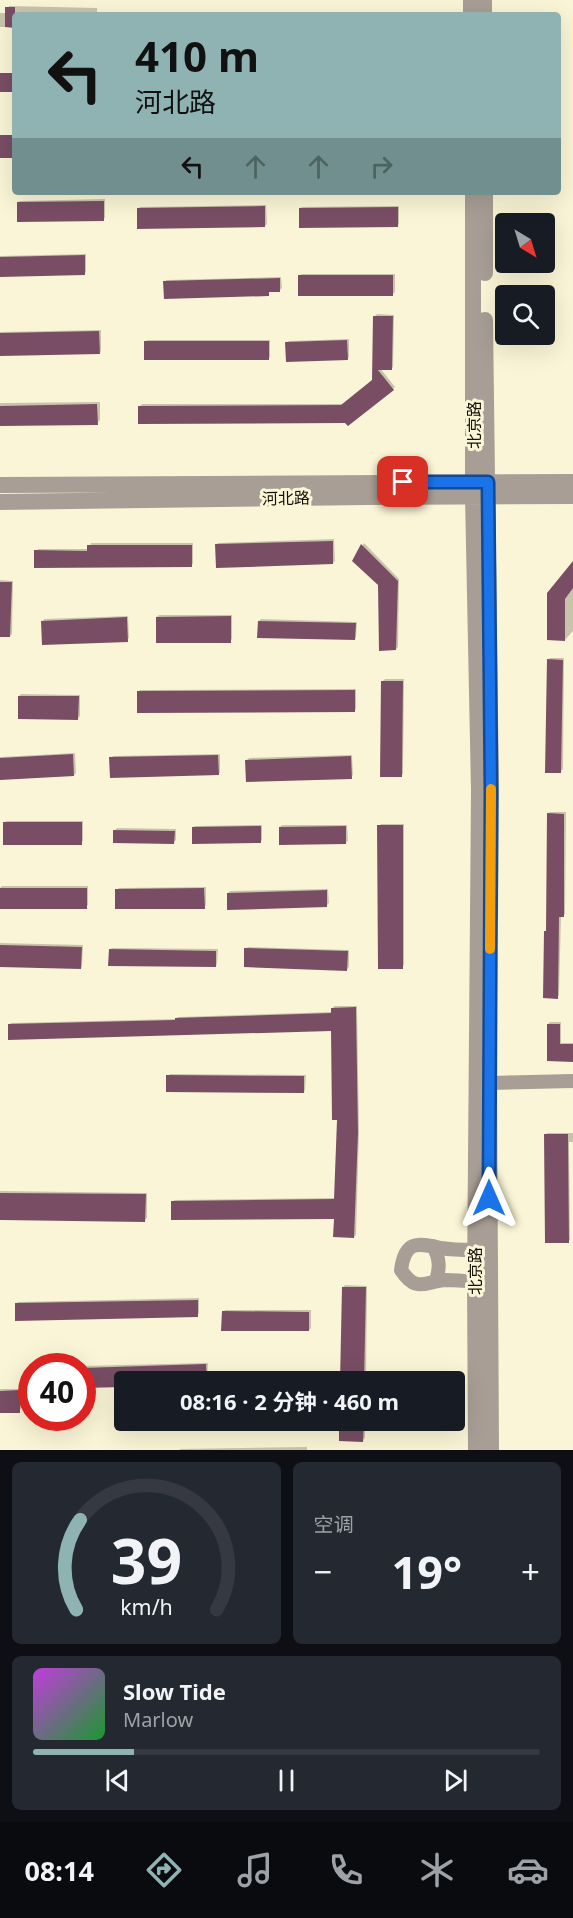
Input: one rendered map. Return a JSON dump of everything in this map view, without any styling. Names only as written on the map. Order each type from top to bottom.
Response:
[{"type":"street","name":"北京路","points":[[473,195],[480,489],[491,791],[488,1083],[491,1450]]},
{"type":"street","name":"北京路","points":[[476,1450],[475,1250],[480,489],[485,195]]},
{"type":"street","name":"河北路","points":[[0,502],[480,489],[573,482]]},
{"type":"street","name":"河北路","points":[[0,485],[480,489],[573,496]]},
{"type":"street","points":[[488,1083],[573,1081]]},
{"type":"street","points":[[475,1250],[426,1244],[416,1245],[407,1248],[402,1257],[401,1270],[405,1277],[423,1286],[436,1281],[475,1282]]},
{"type":"street","points":[[434,1246],[439,1256],[440,1269],[436,1281]]},
{"type":"building","points":[[5,7],[15,7],[15,12],[12,12],[12,28],[5,27]]},
{"type":"building","points":[[0,73],[12,73],[12,92],[0,92]]},
{"type":"building","points":[[0,135],[12,135],[12,158],[0,158]]},
{"type":"building","points":[[104,201],[104,221],[17,222],[17,202]]},
{"type":"building","points":[[265,206],[265,227],[137,229],[137,208]]},
{"type":"building","points":[[398,207],[398,227],[299,228],[299,208]]},
{"type":"building","points":[[85,255],[85,275],[0,277],[0,257]]},
{"type":"building","points":[[298,275],[393,275],[393,296],[298,296]]},
{"type":"building","points":[[280,278],[280,292],[269,292],[269,296],[164,299],[163,281]]},
{"type":"building","points":[[373,316],[393,316],[392,370],[378,370],[394,390],[348,426],[345,423],[138,424],[138,406],[341,405],[372,380]]},
{"type":"building","points":[[99,331],[100,354],[0,356],[0,333]]},
{"type":"building","points":[[347,340],[348,360],[286,362],[285,342]]},
{"type":"building","points":[[144,341],[269,341],[269,360],[144,360]]},
{"type":"building","points":[[97,404],[98,425],[0,426],[0,406]]},
{"type":"building","points":[[333,541],[333,564],[216,568],[215,544]]},
{"type":"building","points":[[361,544],[398,581],[396,650],[379,651],[378,585],[352,561]]},
{"type":"building","points":[[87,545],[192,545],[192,567],[34,568],[34,550],[87,551]]},
{"type":"building","points":[[573,561],[573,588],[565,599],[565,641],[547,640],[547,593]]},
{"type":"building","points":[[0,582],[12,582],[10,637],[0,637]]},
{"type":"building","points":[[231,616],[231,643],[156,643],[156,617]]},
{"type":"building","points":[[127,617],[128,642],[42,645],[41,621]]},
{"type":"building","points":[[258,621],[356,623],[355,640],[257,638]]},
{"type":"building","points":[[547,659],[563,660],[561,773],[545,773]]},
{"type":"building","points":[[381,681],[403,681],[402,777],[380,777]]},
{"type":"building","points":[[355,690],[355,712],[137,713],[137,691]]},
{"type":"building","points":[[18,696],[79,696],[78,720],[18,719]]},
{"type":"building","points":[[73,754],[74,776],[0,780],[0,758]]},
{"type":"building","points":[[218,755],[219,775],[110,778],[109,757]]},
{"type":"building","points":[[351,756],[352,779],[246,782],[245,760]]},
{"type":"building","points":[[547,813],[564,814],[564,917],[559,917],[558,999],[543,998]]},
{"type":"building","points":[[3,822],[82,822],[82,845],[3,845]]},
{"type":"building","points":[[377,825],[403,825],[403,969],[378,969]]},
{"type":"building","points":[[261,826],[261,843],[192,844],[192,827]]},
{"type":"building","points":[[346,826],[346,844],[279,845],[279,827]]},
{"type":"building","points":[[113,830],[175,831],[174,844],[113,843]]},
{"type":"building","points":[[0,888],[87,888],[87,909],[0,909]]},
{"type":"building","points":[[204,888],[205,909],[115,909],[115,889]]},
{"type":"building","points":[[327,890],[327,907],[227,910],[227,893]]},
{"type":"building","points":[[0,945],[82,947],[81,969],[0,967]]},
{"type":"building","points":[[244,948],[348,951],[347,971],[244,967]]},
{"type":"building","points":[[109,949],[216,951],[216,967],[108,966]]},
{"type":"building","points":[[356,1007],[358,1133],[354,1238],[333,1237],[334,1219],[171,1220],[171,1201],[334,1199],[337,1120],[332,1120],[331,1031],[8,1040],[8,1024],[331,1013],[331,1008]]},
{"type":"building","points":[[547,1024],[560,1024],[560,1044],[573,1044],[573,1062],[547,1061]]},
{"type":"building","points":[[166,1075],[304,1076],[304,1093],[166,1092]]},
{"type":"building","points":[[544,1134],[568,1134],[569,1243],[545,1243]]},
{"type":"building","points":[[0,1193],[146,1194],[145,1222],[0,1220]]},
{"type":"building","points":[[342,1287],[366,1287],[364,1371],[340,1371]]},
{"type":"building","points":[[198,1300],[198,1317],[15,1321],[15,1303]]},
{"type":"building","points":[[222,1311],[309,1312],[309,1331],[221,1331]]},
{"type":"building","points":[[206,1364],[206,1371],[114,1371],[114,1387],[96,1388],[96,1368]]},
{"type":"building","points":[[18,1390],[18,1413],[0,1413],[0,1391]]},
{"type":"building","points":[[339,1431],[364,1431],[363,1442],[339,1441]]},
{"type":"slow traffic","points":[[490,949],[491,789]]},
{"type":"route","points":[[403,482],[488,482],[491,791],[489,1198]]}]
